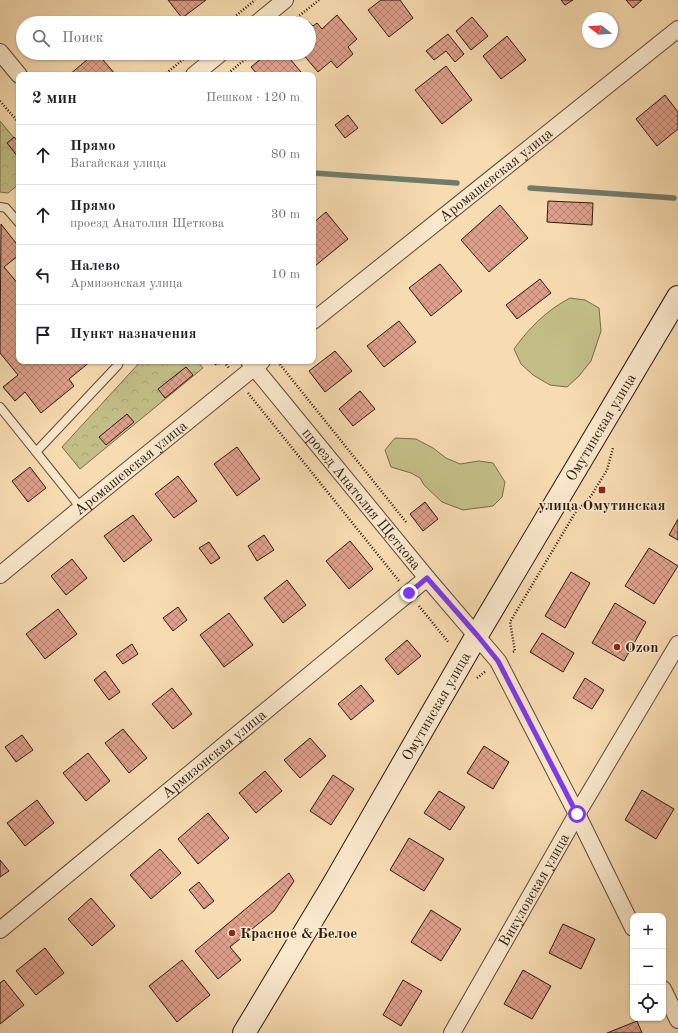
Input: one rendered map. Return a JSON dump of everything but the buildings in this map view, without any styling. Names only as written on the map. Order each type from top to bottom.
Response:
[{"type":"street","points":[[266,16],[285,0]]},
{"type":"street","name":"Аромашевская улица","points":[[316,319],[678,29]]},
{"type":"street","points":[[0,52],[17,72]]},
{"type":"street","points":[[198,72],[212,60]]},
{"type":"street","name":"Омутинская улица","points":[[244,1033],[333,885],[477,635],[678,297]]},
{"type":"street","name":"Аромашевская улица","points":[[0,575],[238,380],[254,364]]},
{"type":"street","name":"проезд Анатолия Щеткова","points":[[256,364],[427,578],[498,661],[577,814],[630,922]]},
{"type":"street","name":"Армизонская улица","points":[[0,930],[427,578]]},
{"type":"street","name":"Викуловская улица","points":[[452,1033],[577,814],[678,644]]},
{"type":"street","points":[[666,995],[678,1020]]},
{"type":"lane","points":[[0,207],[6,208],[16,220]]},
{"type":"lane","points":[[36,452],[118,364]]},
{"type":"lane","points":[[0,407],[81,508]]},
{"type":"path","points":[[236,16],[255,0]]},
{"type":"path","points":[[299,16],[319,0]]},
{"type":"path","points":[[168,72],[182,60]]},
{"type":"path","points":[[230,72],[244,60]]},
{"type":"path","points":[[0,101],[16,120]]},
{"type":"path","points":[[226,364],[463,660]]},
{"type":"path","points":[[280,364],[406,523]]},
{"type":"path","points":[[473,684],[477,677],[498,661],[515,651],[510,622],[575,513],[591,496],[607,470],[613,447]]},
{"type":"green space","points":[[0,121],[16,140],[16,186],[8,193],[0,192]]},
{"type":"green space","points":[[570,298],[585,300],[599,308],[601,331],[591,361],[579,376],[567,387],[550,385],[533,375],[521,364],[514,349],[539,320]]},
{"type":"green space","points":[[138,364],[200,364],[203,368],[80,469],[62,447]]},
{"type":"green space","points":[[395,438],[416,439],[433,448],[446,458],[460,464],[479,461],[493,463],[505,482],[502,497],[493,506],[463,510],[442,502],[424,485],[420,478],[411,473],[391,467],[385,450]]},
{"type":"waterway","points":[[316,173],[457,183]]},
{"type":"waterway","points":[[530,188],[674,198]]},
{"type":"place","name":"улица Омутинская","points":[[602,490]]},
{"type":"place","name":"Ozon","points":[[617,647]]},
{"type":"place","name":"Красное & Белое","points":[[232,933]]},
{"type":"route","points":[[409,593],[427,578],[498,661],[577,814]]}]
